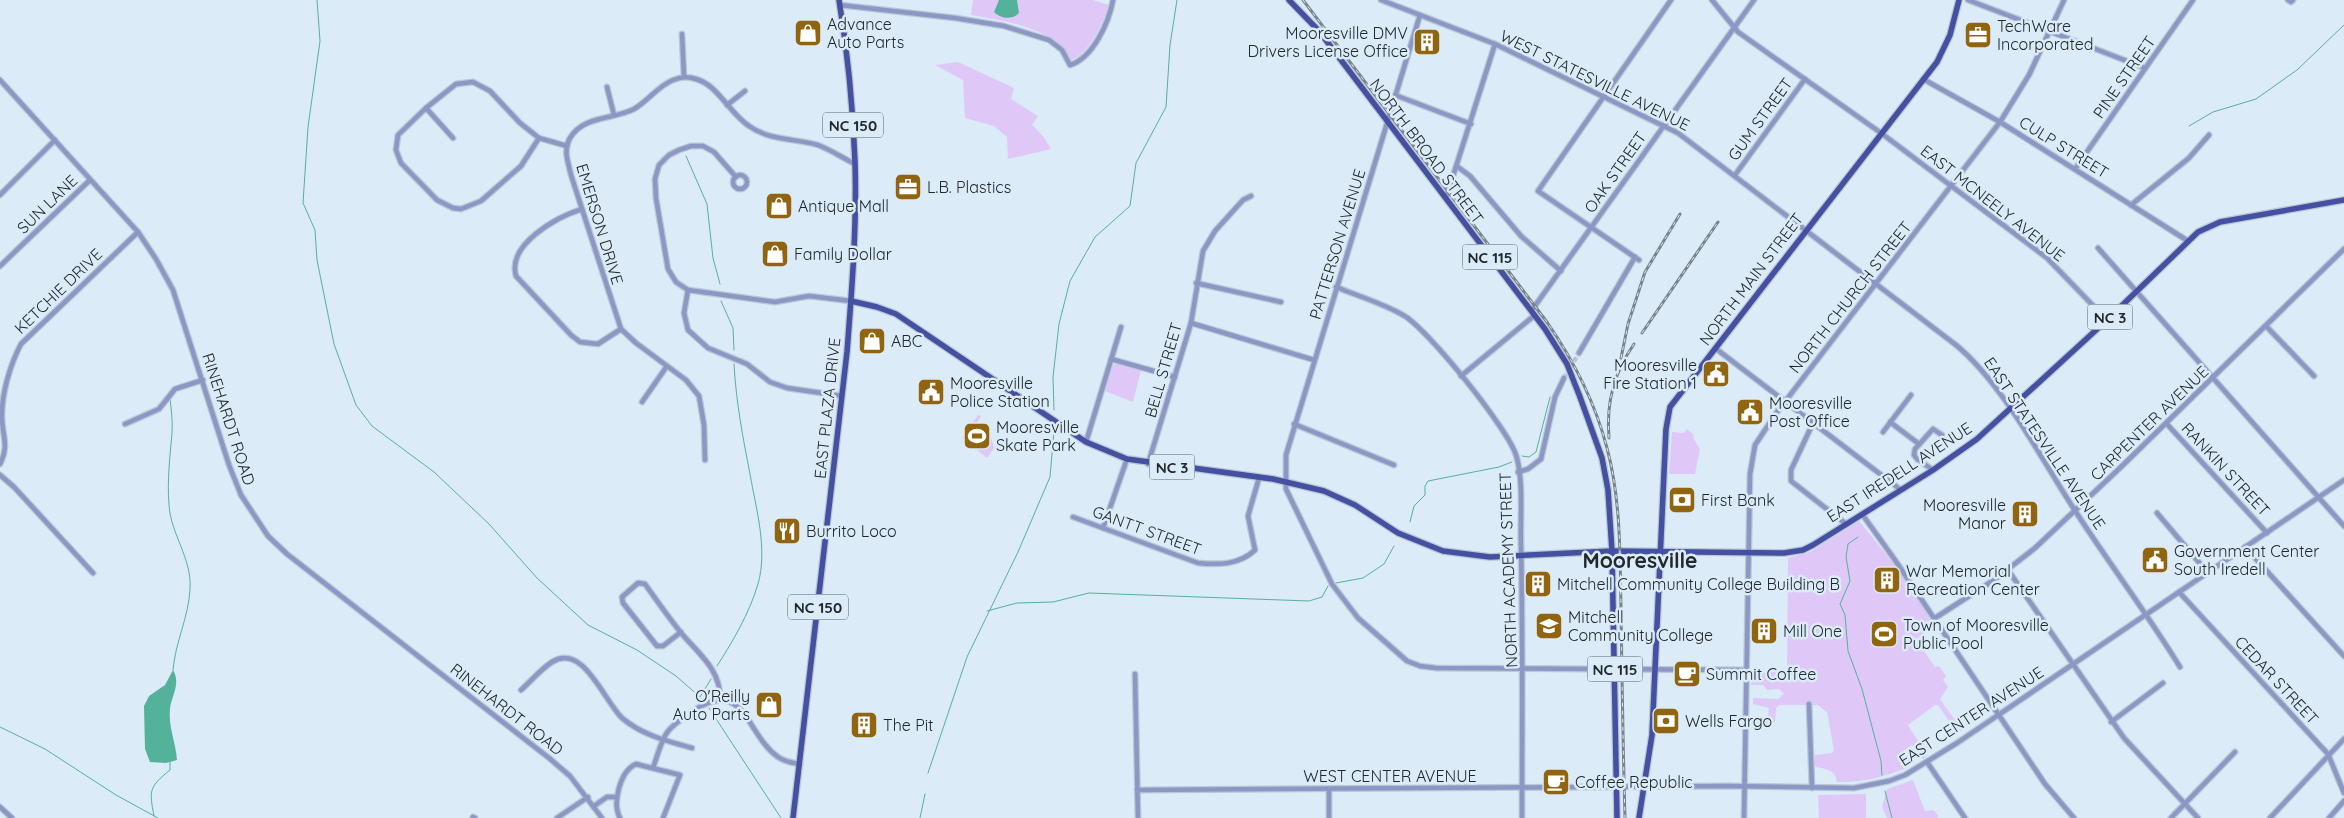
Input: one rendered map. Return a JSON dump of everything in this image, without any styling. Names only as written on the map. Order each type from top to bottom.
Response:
[{"type":"main road","name":"NORTH BROAD STREET","points":[[1289,0],[1318,31],[1446,198],[1533,313],[1567,364],[1602,458],[1608,486],[1612,551],[1616,787]]},
{"type":"main road","name":"NORTH MAIN STREET","points":[[1640,818],[1652,735],[1667,418],[1676,398],[1945,49],[1959,0]]},
{"type":"main road","name":"EAST PLAZA DRIVE","points":[[794,818],[851,301],[855,164],[850,79],[839,2]]},
{"type":"main road","name":"EAST IREDELL AVENUE","points":[[1660,551],[1784,553],[1803,550],[1960,452],[2010,410],[2107,320],[2188,241],[2207,226],[2220,222],[2344,200]]},
{"type":"main road","name":"NC 3","points":[[851,301],[896,314],[1086,442],[1127,459],[1148,464],[1285,481],[1324,490],[1340,497],[1398,533],[1442,551],[1490,557],[1612,551],[1660,551]]},
{"type":"main road","name":"NC 115","points":[[1616,787],[1616,818]]},
{"type":"street","points":[[839,2],[1004,26],[1049,40],[1062,50],[1070,65],[1086,55],[1108,20],[1113,0]]},
{"type":"street","name":"WEST STATESVILLE AVENUE","points":[[1381,0],[1495,44],[1663,125],[1688,140],[1806,230]]},
{"type":"street","points":[[1579,353],[1637,259],[1538,191],[1671,0]]},
{"type":"street","name":"EAST MCNEELY AVENUE","points":[[1712,0],[1734,28],[1881,133],[2047,258],[2107,320]]},
{"type":"street","name":"OAK STREET","points":[[1461,376],[1533,313],[1663,125],[1754,0]]},
{"type":"street","points":[[1968,0],[2145,68]]},
{"type":"street","name":"NORTH CHURCH STREET","points":[[1744,818],[1748,552],[1752,455],[1758,438],[2000,122],[2029,75],[2064,0]]},
{"type":"street","name":"PINE STREET","points":[[2075,169],[2193,0]]},
{"type":"street","name":"PATTERSON AVENUE","points":[[1285,481],[1286,455],[1294,424],[1420,15]]},
{"type":"street","points":[[682,34],[684,76],[702,81],[739,119],[761,134],[772,138],[818,146],[855,164]]},
{"type":"street","points":[[1446,198],[1458,167],[1495,44]]},
{"type":"street","name":"EMERSON DRIVE","points":[[621,329],[582,209],[566,154],[566,146],[570,138],[583,125],[614,115],[625,114],[636,108],[664,85],[684,76]]},
{"type":"street","name":"GUM STREET","points":[[1734,175],[1805,78]]},
{"type":"street","name":"CULP STREET","points":[[1923,79],[2000,122],[2188,241]]},
{"type":"street","name":"RINEHARDT ROAD","points":[[0,80],[138,232],[173,290],[229,465],[241,495],[268,536],[287,554],[550,758],[570,776],[588,797],[602,818]]},
{"type":"street","points":[[539,138],[526,160],[481,201],[471,207],[453,208],[437,200],[401,163],[396,150],[398,134],[403,128],[456,84],[473,82],[490,91],[520,123],[539,138],[566,146]]},
{"type":"street","points":[[607,87],[614,115]]},
{"type":"street","points":[[727,105],[744,91]]},
{"type":"street","points":[[1395,95],[1471,124]]},
{"type":"street","points":[[426,108],[453,138]]},
{"type":"street","points":[[2131,205],[2188,158],[2209,135]]},
{"type":"street","points":[[0,195],[56,140]]},
{"type":"street","points":[[736,177],[714,152],[703,146],[691,146],[679,150],[669,156],[660,166],[655,179],[656,198],[668,269],[676,282],[688,290],[775,302],[809,296],[851,301]]},
{"type":"street","points":[[1458,167],[1475,182],[1520,236],[1561,271]]},
{"type":"street","name":"SUN LANE","points":[[0,266],[90,180]]},
{"type":"street","name":"BELL STREET","points":[[1148,464],[1190,323],[1199,263],[1208,241],[1246,196],[1252,196]]},
{"type":"street","points":[[582,209],[552,221],[525,245],[515,262],[516,276],[580,342],[598,344],[621,329],[636,343],[686,380],[699,396],[704,425],[705,460]]},
{"type":"street","name":"EAST STATESVILLE AVENUE","points":[[1806,230],[1970,356],[2010,410],[2075,512],[2147,614],[2180,667]]},
{"type":"street","name":"KETCHIE DRIVE","points":[[0,464],[6,452],[2,419],[3,401],[15,355],[21,344],[138,232]]},
{"type":"street","points":[[2098,248],[2344,526]]},
{"type":"street","name":"CARPENTER AVENUE","points":[[1935,618],[2008,570],[2075,512],[2344,249]]},
{"type":"street","points":[[1196,283],[1281,302]]},
{"type":"street","name":"NORTH ACADEMY STREET","points":[[1336,287],[1403,314],[1411,320],[1430,338],[1461,376],[1511,445],[1516,455],[1521,555],[1523,669],[1522,818]]},
{"type":"street","points":[[688,290],[684,313],[688,330],[703,345],[747,364],[770,382],[787,388],[842,396]]},
{"type":"street","points":[[1190,323],[1314,360]]},
{"type":"street","points":[[2266,326],[2314,376]]},
{"type":"street","points":[[1086,442],[1121,327]]},
{"type":"street","points":[[1715,348],[1901,490]]},
{"type":"street","points":[[1111,359],[1175,377]]},
{"type":"street","points":[[642,402],[667,366]]},
{"type":"street","points":[[1518,472],[1536,464],[1541,459],[1555,396],[1564,378]]},
{"type":"street","points":[[125,424],[159,409],[175,389],[203,380]]},
{"type":"street","points":[[1883,432],[1911,395]]},
{"type":"street","points":[[1890,422],[1919,444]]},
{"type":"street","points":[[1812,423],[1791,470],[1791,480],[1846,524]]},
{"type":"street","name":"RANKIN STREET","points":[[2166,423],[2267,533]]},
{"type":"street","points":[[1294,424],[1394,465]]},
{"type":"street","points":[[1933,470],[1914,455],[1919,444],[1933,429],[1942,435]]},
{"type":"street","points":[[1103,528],[1127,459]]},
{"type":"street","points":[[0,475],[14,487],[93,573]]},
{"type":"street","name":"GANTT STREET","points":[[1073,516],[1198,563],[1217,565],[1234,562],[1255,550],[1248,516],[1259,478]]},
{"type":"street","name":"EAST CENTER AVENUE","points":[[1644,787],[1745,786],[1812,788],[1870,786],[1905,775],[2000,714],[2344,480]]},
{"type":"street","points":[[1285,481],[1286,489],[1336,592],[1354,614],[1399,655],[1420,666],[1436,668],[1746,670]]},
{"type":"street","points":[[2157,513],[2208,573]]},
{"type":"street","points":[[1862,514],[1935,618],[2049,790],[2074,818]]},
{"type":"street","points":[[2245,547],[2344,656]]},
{"type":"street","points":[[2008,570],[2111,722],[2198,818]]},
{"type":"street","points":[[681,632],[663,646],[657,646],[624,604],[622,597],[638,583],[645,584],[681,632],[708,661],[713,671],[720,699]]},
{"type":"street","name":"CEDAR STREET","points":[[2179,592],[2328,754],[2344,793]]},
{"type":"street","points":[[521,690],[555,660],[566,657],[577,660],[585,667],[610,705],[640,731],[692,748]]},
{"type":"street","points":[[1135,674],[1138,818]]},
{"type":"street","points":[[2111,722],[2163,683]]},
{"type":"street","points":[[653,768],[663,739],[672,725],[706,703],[720,699],[737,707],[774,754],[786,761],[800,764]]},
{"type":"street","points":[[1809,704],[1812,788]]},
{"type":"street","points":[[2270,818],[2344,739]]},
{"type":"street","points":[[2171,818],[2234,752]]},
{"type":"street","points":[[1927,762],[1965,818]]},
{"type":"street","points":[[620,818],[615,805],[617,797],[630,767],[642,764],[680,775],[663,818]]},
{"type":"street","name":"WEST CENTER AVENUE","points":[[1137,790],[1644,787]]},
{"type":"street","points":[[1329,789],[1329,818]]},
{"type":"street","points":[[557,818],[588,797]]},
{"type":"street","points":[[594,806],[607,797],[617,797]]},
{"type":"street","points":[[2329,818],[2344,801]]},
{"type":"street","points":[[0,807],[12,818]]},
{"type":"shaded area","points":[[973,0],[1093,0],[1109,5],[1099,29],[1089,45],[1078,57],[1071,60],[1053,40],[1041,33],[1013,23],[971,15]]},
{"type":"shaded area","points":[[999,0],[1017,0],[1019,13],[1010,18],[997,14],[994,12]]},
{"type":"shaded area","points":[[958,62],[1014,88],[1011,99],[1038,116],[1032,125],[1043,136],[1051,149],[1008,159],[1007,137],[994,126],[965,118],[963,80],[935,65]]},
{"type":"shaded area","points":[[1116,363],[1141,370],[1133,402],[1105,391],[1113,366]]},
{"type":"shaded area","name":"Mooresville Skate Park","points":[[978,415],[981,416],[976,424],[990,434],[994,448],[987,458],[962,438]]},
{"type":"shaded area","points":[[1687,429],[1694,435],[1693,438],[1700,449],[1695,474],[1669,474],[1672,432],[1684,433]]},
{"type":"shaded area","points":[[1859,521],[1890,559],[1936,625],[1916,639],[1935,667],[1939,666],[1946,676],[1943,680],[1948,687],[1940,699],[1962,730],[1957,733],[1938,705],[1935,705],[1908,725],[1927,756],[1923,759],[1912,745],[1902,752],[1909,767],[1873,779],[1837,782],[1836,777],[1831,772],[1813,766],[1815,755],[1832,753],[1834,750],[1827,712],[1818,705],[1779,705],[1776,708],[1775,722],[1771,725],[1761,725],[1759,719],[1768,716],[1769,708],[1753,704],[1753,698],[1778,699],[1784,694],[1779,689],[1767,690],[1763,685],[1751,685],[1751,672],[1776,672],[1777,670],[1787,669],[1788,558],[1810,552]]},
{"type":"shaded area","points":[[173,670],[176,685],[170,715],[177,760],[166,763],[150,762],[145,749],[144,706],[149,696],[165,685]]},
{"type":"shaded area","points":[[1913,780],[1925,811],[1933,810],[1939,816],[1937,818],[1887,818],[1882,807],[1887,789]]},
{"type":"shaded area","points":[[1866,794],[1866,818],[1819,818],[1818,795]]},
{"type":"waterway","points":[[317,0],[320,41],[308,127],[303,203],[315,230],[317,260],[334,344],[356,405],[372,426],[434,472],[489,524],[537,578],[588,625],[637,650],[676,676],[700,697],[711,679]]},
{"type":"waterway","points":[[1054,410],[1053,377],[1059,324],[1070,281],[1095,237],[1130,206],[1136,163],[1166,107],[1170,45],[1177,0]]},
{"type":"waterway","points":[[2189,126],[2213,112],[2256,99],[2297,70],[2344,25]]},
{"type":"waterway","points":[[686,156],[707,204],[713,258],[720,284]]},
{"type":"waterway","points":[[721,301],[733,328],[734,350]]},
{"type":"waterway","points":[[717,666],[735,637],[750,606],[758,584],[762,557],[760,529],[740,420],[734,364]]},
{"type":"waterway","points":[[1522,456],[1529,457],[1536,452],[1550,397]]},
{"type":"waterway","points":[[170,398],[172,429],[169,505],[173,526],[185,557],[190,578],[189,599],[173,670]]},
{"type":"waterway","points":[[928,773],[967,657],[1018,552],[1050,477],[1054,430]]},
{"type":"waterway","points":[[1410,522],[1414,506],[1425,495],[1425,486],[1428,481],[1499,467],[1512,462]]},
{"type":"waterway","points":[[1858,537],[1848,544],[1846,557],[1850,581],[1840,604],[1845,615],[1848,651],[1862,689],[1881,761],[1882,775]]},
{"type":"waterway","points":[[1336,583],[1363,578],[1384,564],[1394,546]]},
{"type":"waterway","points":[[987,611],[1017,603],[1053,602],[1089,593],[1309,601],[1322,597],[1328,586]]},
{"type":"waterway","points":[[709,708],[781,818]]},
{"type":"waterway","points":[[0,727],[45,749],[116,795],[158,818]]},
{"type":"waterway","points":[[154,816],[151,800],[152,790],[154,785],[170,770],[170,761]]},
{"type":"waterway","points":[[1885,791],[1892,818]]},
{"type":"waterway","points":[[920,818],[925,794]]},
{"type":"tunnel","points":[[1564,378],[1579,353]]},
{"type":"railway","points":[[1303,0],[1547,322],[1575,367],[1590,398],[1602,431],[1612,468],[1619,528],[1625,818]]},
{"type":"railway","points":[[1621,358],[1628,324],[1645,272],[1680,214]]},
{"type":"railway","points":[[1642,333],[1718,222]]},
{"type":"railway","points":[[1609,438],[1609,412],[1613,388],[1621,366],[1634,344]]},
{"type":"place","name":"Advance Auto Parts","points":[[808,33]]},
{"type":"place","name":"TechWare Incorporated","points":[[1978,35]]},
{"type":"place","name":"Mooresville DMV Drivers License Office","points":[[1427,42]]},
{"type":"place","name":"L.B. Plastics","points":[[908,187]]},
{"type":"place","name":"Antique Mall","points":[[779,206]]},
{"type":"place","name":"Family Dollar","points":[[775,254]]},
{"type":"place","name":"ABC","points":[[872,341]]},
{"type":"place","name":"Mooresville Fire Station 1","points":[[1716,374]]},
{"type":"place","name":"Mooresville Police Station","points":[[931,392]]},
{"type":"place","name":"Mooresville Post Office","points":[[1750,412]]},
{"type":"place","name":"Mooresville Skate Park","points":[[977,436]]},
{"type":"place","name":"First Bank","points":[[1682,500]]},
{"type":"place","name":"Mooresville Manor","points":[[2025,514]]},
{"type":"place","name":"Burrito Loco","points":[[787,531]]},
{"type":"place","name":"Government Center South Iredell","points":[[2155,560]]},
{"type":"place","name":"War Memorial Recreation Center","points":[[1887,580]]},
{"type":"place","name":"Mitchell Community College Building B","points":[[1538,584]]},
{"type":"place","name":"Mitchell Community College","points":[[1549,626]]},
{"type":"place","name":"Mill One","points":[[1764,631]]},
{"type":"place","name":"Town of Mooresville Public Pool","points":[[1884,634]]},
{"type":"place","name":"Summit Coffee","points":[[1687,674]]},
{"type":"place","name":"O'Reilly Auto Parts","points":[[769,705]]},
{"type":"place","name":"Wells Fargo","points":[[1666,721]]},
{"type":"place","name":"The Pit","points":[[864,725]]},
{"type":"place","name":"Coffee Republic","points":[[1556,782]]},
{"type":"district","name":"Mooresville","points":[[1640,560]]}]
